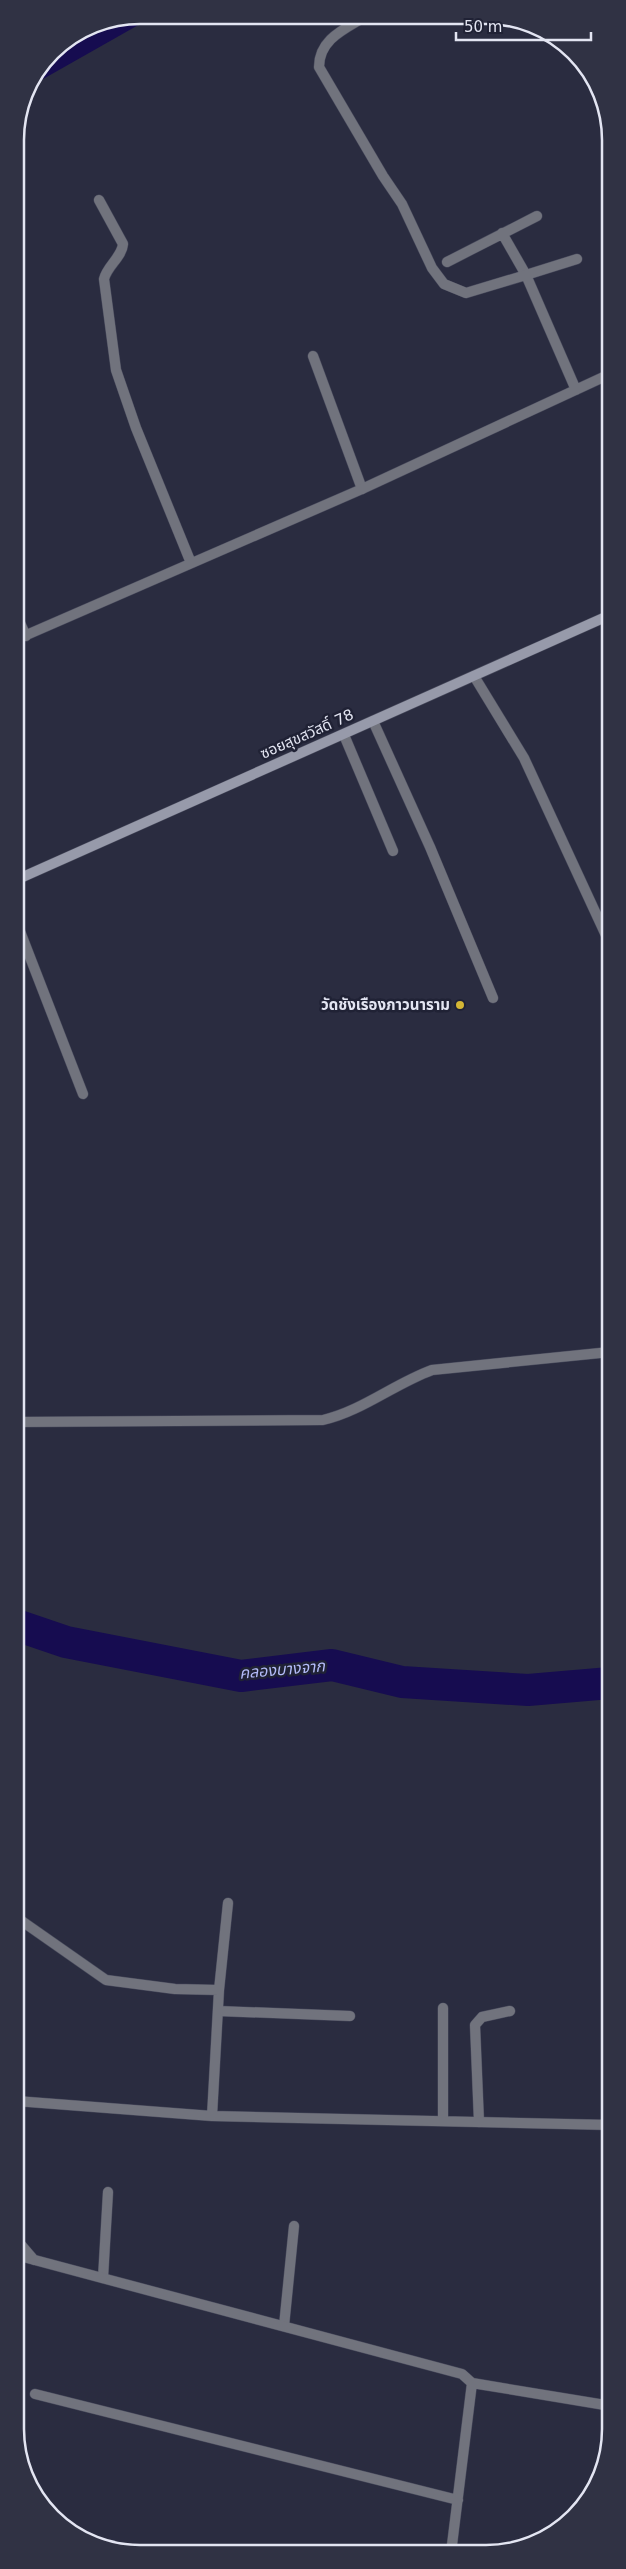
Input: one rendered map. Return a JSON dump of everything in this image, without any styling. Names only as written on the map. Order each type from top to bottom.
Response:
[{"type":"street","points":[[353,24],[332,37],[322,48],[319,67],[383,176],[402,204],[432,268],[444,284],[466,293],[577,259]]},
{"type":"street","points":[[99,200],[123,244],[122,250],[107,269],[104,279],[116,370],[136,428],[191,563]]},
{"type":"street","points":[[447,262],[537,216]]},
{"type":"street","points":[[502,233],[526,275],[576,390]]},
{"type":"street","points":[[313,356],[362,489]]},
{"type":"street","points":[[24,632],[26,636],[362,489],[602,378]]},
{"type":"street","name":"ซอยสุขสวัสดิ์ 78","points":[[24,876],[602,620]]},
{"type":"street","points":[[474,676],[524,758],[602,927]]},
{"type":"street","points":[[373,721],[430,847],[493,998]]},
{"type":"street","points":[[344,734],[393,851]]},
{"type":"street","points":[[24,942],[83,1094]]},
{"type":"street","points":[[24,1422],[323,1420],[345,1415],[415,1377],[432,1370],[602,1353]]},
{"type":"street","points":[[212,2116],[219,1990],[228,1903]]},
{"type":"street","points":[[24,1923],[106,1980],[175,1989],[219,1990]]},
{"type":"street","points":[[442,2008],[443,2121]]},
{"type":"street","points":[[480,2122],[475,2025],[482,2017],[510,2011]]},
{"type":"street","points":[[218,2012],[350,2016]]},
{"type":"street","points":[[24,2102],[212,2116],[602,2125]]},
{"type":"street","points":[[103,2278],[108,2192]]},
{"type":"street","points":[[284,2326],[294,2226]]},
{"type":"street","points":[[24,2248],[34,2260]]},
{"type":"street","points":[[24,2257],[442,2367],[462,2374],[472,2383],[602,2405]]},
{"type":"street","points":[[453,2545],[472,2383]]},
{"type":"street","points":[[35,2394],[458,2500]]},
{"type":"waterway","points":[[52,63],[116,27]]},
{"type":"waterway","name":"คลองบางจาก","points":[[24,1628],[66,1642],[241,1676],[332,1665],[402,1682],[528,1690],[602,1684]]},
{"type":"place","name":"วัดชังเรืองภาวนาราม","points":[[460,1005]]}]
